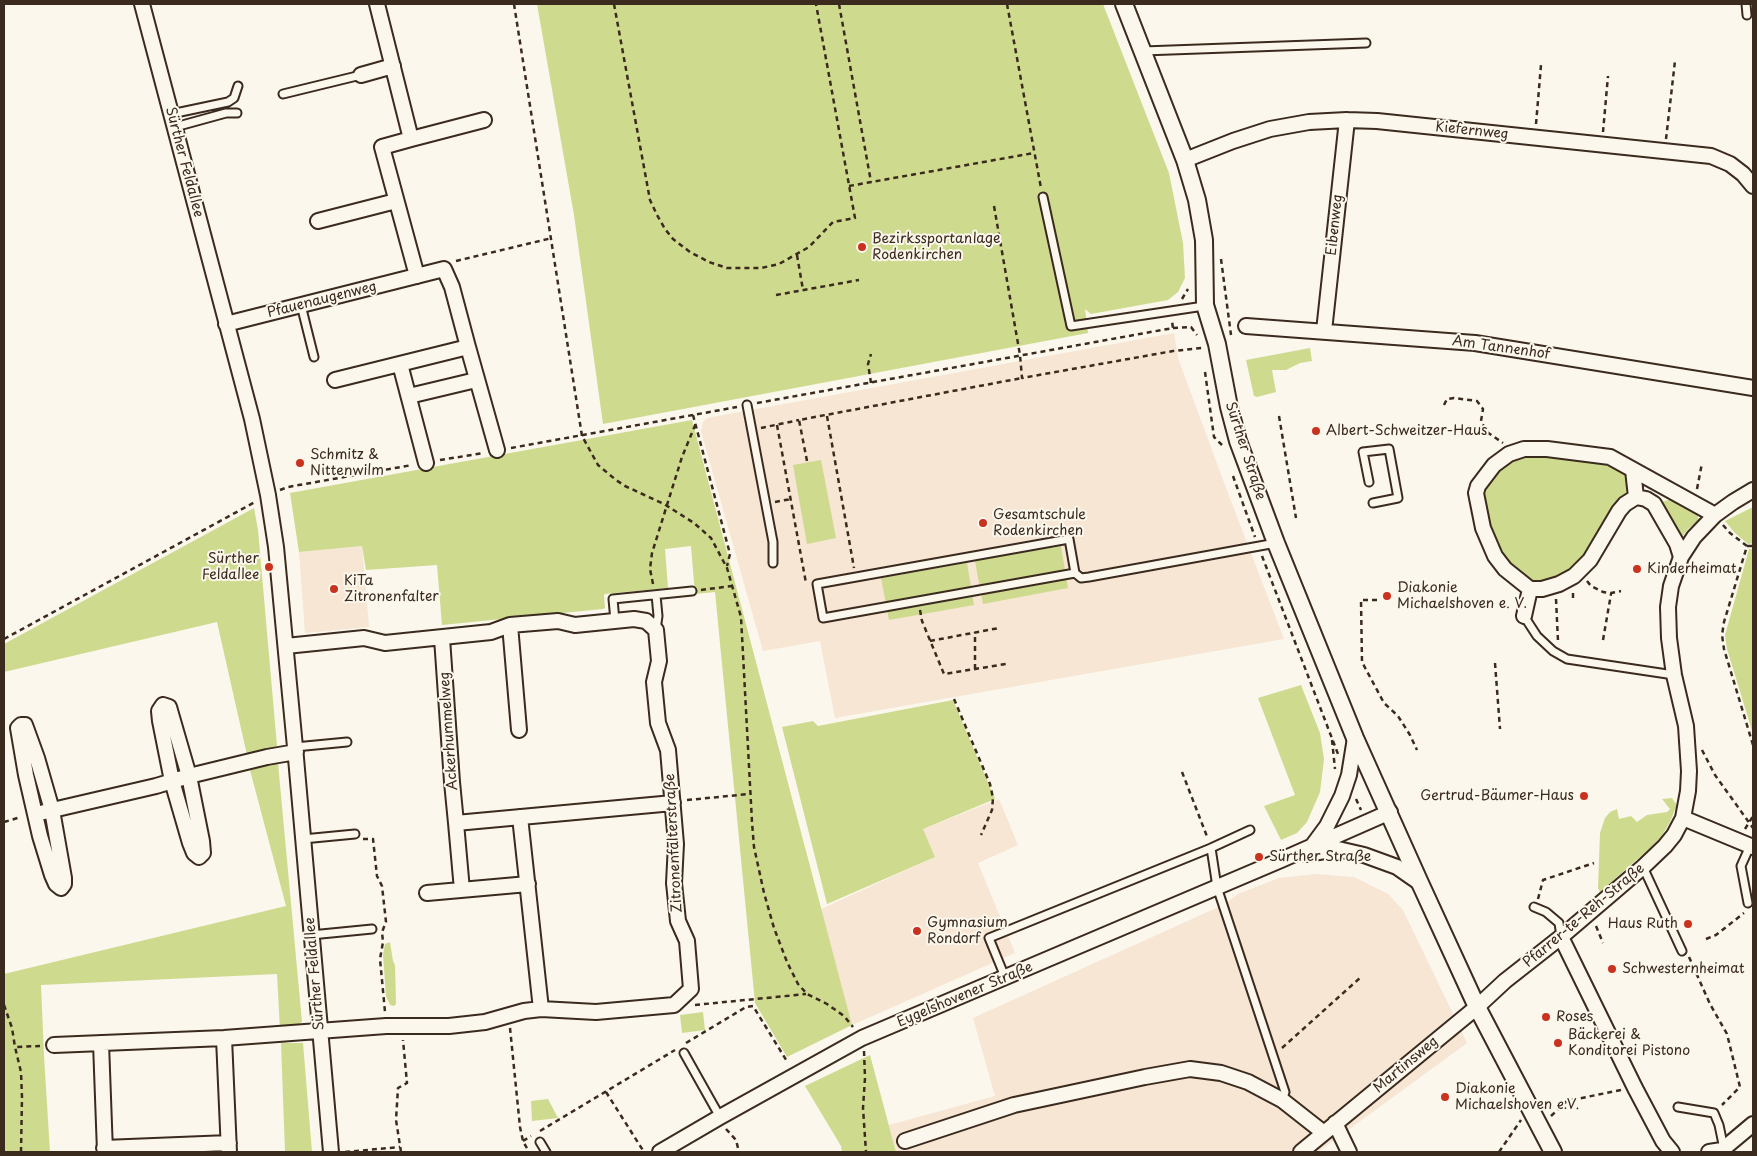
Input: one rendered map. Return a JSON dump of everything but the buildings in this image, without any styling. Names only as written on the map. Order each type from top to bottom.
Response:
[{"type":"street","name":"Sürther Feldallee","points":[[142,4],[252,419],[268,495],[276,547],[286,646],[331,1152]]},
{"type":"street","points":[[377,4],[410,139]]},
{"type":"street","name":"Sürther Straße","points":[[1124,4],[1184,160],[1197,200],[1204,240],[1205,306],[1217,344],[1229,407],[1238,441],[1276,543],[1355,738],[1390,812],[1420,883],[1477,1007],[1553,1152]]},
{"type":"street","points":[[361,75],[393,66]]},
{"type":"street","points":[[417,276],[382,147],[484,120]]},
{"type":"street","name":"Eibenweg","points":[[1324,331],[1347,120]]},
{"type":"street","name":"Kiefernweg","points":[[1184,160],[1270,129],[1309,122],[1377,121],[1710,156],[1730,164],[1743,174],[1753,186]]},
{"type":"street","points":[[318,221],[396,201]]},
{"type":"street","points":[[444,269],[452,287],[476,380],[497,450]]},
{"type":"street","name":"Pfauenaugenweg","points":[[226,324],[444,269]]},
{"type":"street","name":"Am Tannenhof","points":[[1246,326],[1475,343],[1753,388]]},
{"type":"street","points":[[335,380],[468,347]]},
{"type":"street","points":[[400,364],[426,463]]},
{"type":"street","points":[[409,396],[476,380]]},
{"type":"street","points":[[1636,496],[1619,511],[1590,560],[1574,576],[1556,585],[1542,589],[1530,588],[1505,569],[1495,556],[1483,528],[1476,493],[1482,479],[1494,465],[1509,454],[1524,449],[1547,449],[1610,457],[1715,515]]},
{"type":"street","points":[[1633,470],[1636,496]]},
{"type":"street","name":"Pfarrer-te-Reh-Straße","points":[[1477,1007],[1505,981],[1562,937],[1643,867],[1674,835],[1683,818],[1688,791],[1688,752],[1686,726],[1674,675],[1669,638],[1668,607],[1671,586],[1681,557],[1694,536],[1715,515],[1753,490]]},
{"type":"street","points":[[1636,496],[1654,504],[1681,557]]},
{"type":"street","points":[[1524,616],[1530,588]]},
{"type":"street","points":[[286,646],[364,638],[385,643],[442,638],[491,632],[510,625],[558,621],[575,625],[634,619],[646,621],[656,630]]},
{"type":"street","points":[[510,625],[519,730]]},
{"type":"street","name":"Zitronenfalterstraße","points":[[656,630],[658,661],[654,682],[658,723],[668,750],[676,844],[674,883],[678,921],[687,941],[691,989],[684,996]]},
{"type":"street","name":"Ackerhummelweg","points":[[442,638],[462,890]]},
{"type":"street","points":[[163,705],[169,708],[189,776],[202,841],[203,853],[199,856],[194,853],[190,843],[172,781],[160,720],[159,710],[163,705]]},
{"type":"street","points":[[22,725],[25,725],[37,758],[52,810],[64,878],[64,884],[61,888],[56,884],[52,875],[35,814],[18,728],[22,725]]},
{"type":"street","points":[[1313,846],[1327,826],[1342,796],[1349,775],[1355,738]]},
{"type":"street","points":[[35,814],[295,750]]},
{"type":"street","points":[[456,823],[673,802]]},
{"type":"street","name":"Eygelshovener Straße","points":[[660,1152],[862,1038],[1390,812]]},
{"type":"street","points":[[520,817],[541,1009]]},
{"type":"street","points":[[1683,818],[1752,847]]},
{"type":"street","name":"Eygelshovener Straße","points":[[1281,860],[1313,852],[1338,849],[1364,855],[1397,867],[1420,883]]},
{"type":"street","points":[[427,893],[528,884]]},
{"type":"street","points":[[1562,937],[1662,1141],[1672,1152]]},
{"type":"street","points":[[54,1045],[224,1038],[386,1026],[450,1026],[485,1022],[541,1009],[596,1012],[674,1005],[684,996]]},
{"type":"street","name":"Martinsweg","points":[[1301,1152],[1477,1007]]},
{"type":"street","points":[[101,1043],[105,1150],[229,1148],[224,1038]]},
{"type":"street","points":[[905,1141],[1014,1105],[1190,1069],[1221,1073],[1248,1082],[1282,1100],[1324,1132]]},
{"type":"street","points":[[1336,1124],[1349,1152]]},
{"type":"street","points":[[1709,1152],[1724,1148],[1753,1124]]},
{"type":"lane","points":[[1746,4],[1747,15]]},
{"type":"lane","points":[[1143,52],[1366,43]]},
{"type":"lane","points":[[283,94],[361,75]]},
{"type":"lane","points":[[173,121],[228,102],[234,98],[238,86]]},
{"type":"lane","points":[[173,121],[238,113]]},
{"type":"lane","points":[[1042,197],[1071,326],[1205,306]]},
{"type":"lane","points":[[301,305],[314,357]]},
{"type":"lane","points":[[747,405],[773,542],[773,563]]},
{"type":"lane","points":[[1369,482],[1363,452],[1389,448],[1398,498],[1373,503]]},
{"type":"lane","points":[[1075,573],[823,618],[817,584],[1069,539],[1075,573],[1081,578],[1276,543]]},
{"type":"lane","points":[[615,621],[612,599],[692,591]]},
{"type":"lane","points":[[656,595],[658,616],[656,630]]},
{"type":"lane","points":[[1524,616],[1537,636],[1558,654],[1567,659],[1674,675]]},
{"type":"lane","points":[[295,750],[347,742]]},
{"type":"lane","points":[[1005,977],[989,938],[1211,848],[1250,830]]},
{"type":"lane","points":[[303,839],[356,837]]},
{"type":"lane","points":[[1748,903],[1741,866],[1752,847]]},
{"type":"lane","points":[[1211,848],[1217,887],[1285,1092],[1282,1100]]},
{"type":"lane","points":[[1643,867],[1682,951]]},
{"type":"lane","points":[[1535,907],[1546,912],[1558,924],[1562,937]]},
{"type":"lane","points":[[311,935],[372,929]]},
{"type":"lane","points":[[684,1054],[720,1117]]},
{"type":"lane","points":[[1678,1107],[1714,1113],[1719,1125],[1724,1148]]},
{"type":"lane","points":[[540,1142],[546,1152]]},
{"type":"path","points":[[514,4],[582,436],[598,465],[616,480],[666,505],[694,523],[711,538],[727,568],[739,607],[742,626],[749,794],[754,847],[774,928],[798,984],[807,994],[827,1004],[844,1016],[862,1038],[865,1058],[863,1108],[866,1152]]},
{"type":"path","points":[[614,4],[650,200],[665,229],[673,239],[690,252],[708,262],[727,268],[761,268],[779,264],[809,247],[834,222],[855,218],[816,4]]},
{"type":"path","points":[[839,4],[871,182]]},
{"type":"path","points":[[1007,4],[1042,197]]},
{"type":"path","points":[[1665,151],[1675,61]]},
{"type":"path","points":[[1534,137],[1541,65]]},
{"type":"path","points":[[1602,144],[1608,76]]},
{"type":"path","points":[[849,186],[1034,153]]},
{"type":"path","points":[[994,206],[1020,355],[1022,378]]},
{"type":"path","points":[[444,269],[456,262],[552,238]]},
{"type":"path","points":[[797,255],[803,290]]},
{"type":"path","points":[[776,295],[858,280]]},
{"type":"path","points":[[1173,328],[1170,310],[1185,295],[1190,284]]},
{"type":"path","points":[[582,436],[1173,328],[1191,327],[1199,338]]},
{"type":"path","points":[[751,430],[1022,378],[1202,348],[1201,343]]},
{"type":"path","points":[[871,354],[868,364],[871,383]]},
{"type":"path","points":[[1205,368],[1214,437],[1223,446]]},
{"type":"path","points":[[1444,406],[1447,399],[1477,401],[1483,409],[1481,421],[1488,432],[1506,445],[1524,449]]},
{"type":"path","points":[[693,415],[730,554],[727,568]]},
{"type":"path","points":[[827,415],[855,572],[850,578]]},
{"type":"path","points":[[1279,416],[1296,518]]},
{"type":"path","points":[[799,420],[807,461]]},
{"type":"path","points":[[656,595],[650,561],[682,457],[696,423]]},
{"type":"path","points":[[777,424],[807,586],[817,584]]},
{"type":"path","points":[[1695,504],[1702,463]]},
{"type":"path","points":[[1231,471],[1331,736]]},
{"type":"path","points":[[766,504],[791,499]]},
{"type":"path","points":[[1715,515],[1730,533],[1747,546],[1753,546]]},
{"type":"path","points":[[1747,546],[1724,622],[1722,635],[1724,649],[1753,745]]},
{"type":"path","points":[[1580,570],[1591,586],[1611,594],[1621,591]]},
{"type":"path","points":[[1556,585],[1558,654]]},
{"type":"path","points":[[692,591],[732,586]]},
{"type":"path","points":[[1604,640],[1611,594]]},
{"type":"path","points":[[1377,600],[1361,600],[1362,662],[1384,703],[1398,716],[1417,750]]},
{"type":"path","points":[[918,602],[922,621],[944,674],[1006,664]]},
{"type":"path","points":[[930,641],[1000,628]]},
{"type":"path","points":[[975,632],[975,670]]},
{"type":"path","points":[[1495,663],[1500,729]]},
{"type":"path","points":[[954,699],[990,784],[993,798],[992,810],[981,834]]},
{"type":"path","points":[[1702,749],[1714,776],[1753,828]]},
{"type":"path","points":[[1182,772],[1211,848]]},
{"type":"path","points":[[673,802],[749,794]]},
{"type":"path","points":[[4,822],[35,814]]},
{"type":"path","points":[[356,837],[373,838],[377,876],[382,886],[386,922],[382,932],[383,942],[380,959],[386,1026]]},
{"type":"path","points":[[1535,907],[1543,880],[1594,863]]},
{"type":"path","points":[[1706,939],[1716,935],[1747,910],[1748,903]]},
{"type":"path","points":[[1588,915],[1603,943]]},
{"type":"path","points":[[1682,951],[1688,956],[1710,1004],[1727,1034],[1740,1087],[1714,1113]]},
{"type":"path","points":[[1273,1056],[1361,977]]},
{"type":"path","points":[[684,996],[695,1006],[807,994]]},
{"type":"path","points":[[4,1005],[12,1028],[21,1072],[20,1152]]},
{"type":"path","points":[[540,1131],[746,1007],[753,1006],[795,1075]]},
{"type":"path","points":[[509,1016],[520,1127],[528,1152]]},
{"type":"path","points":[[400,1152],[396,1120],[398,1088],[407,1083],[402,1026]]},
{"type":"path","points":[[15,1047],[54,1045]]},
{"type":"path","points":[[1539,1127],[1567,1101],[1635,1088]]},
{"type":"path","points":[[606,1092],[644,1152]]},
{"type":"path","points":[[1498,1152],[1515,1127],[1530,1110]]},
{"type":"path","points":[[720,1117],[728,1133],[736,1140],[739,1152]]},
{"type":"path","points":[[524,1141],[532,1136]]},
{"type":"path","points":[[342,1152],[400,1147]]},
{"type":"shaded area","name":"Gesamtschule Rodenkirchen","points":[[1174,333],[1178,358],[1284,639],[835,718],[820,641],[763,651],[701,431],[703,422],[707,418]]},
{"type":"shaded area","name":"KiTa Zitronenfalter","points":[[362,546],[369,627],[305,633],[299,552]]},
{"type":"shaded area","name":"Gymnasium Rondorf","points":[[999,799],[1018,845],[978,863],[1015,953],[852,1025],[821,909],[935,857],[923,829]]},
{"type":"shaded area","points":[[1316,874],[1354,877],[1388,894],[1403,910],[1467,1043],[1318,1152],[896,1152],[889,1125],[995,1096],[973,1018],[1223,905],[1238,894],[1279,878]]},
{"type":"green space","name":"Bezirkssportanlage Rodenkirchen","points":[[537,4],[1103,4],[1169,173],[1183,243],[1185,278],[1178,292],[1168,300],[1091,314],[1085,309],[1088,333],[603,424],[574,215]]},
{"type":"green space","points":[[1310,348],[1312,361],[1300,363],[1286,370],[1272,370],[1276,392],[1257,397],[1254,396],[1246,360]]},
{"type":"green space","points":[[692,420],[852,1025],[787,1057],[755,1003],[715,592],[695,594],[691,546],[665,549],[668,588],[605,594],[605,608],[603,609],[442,625],[437,565],[366,570],[362,546],[299,552],[290,493]]},
{"type":"green space","points":[[1523,452],[1608,461],[1621,468],[1629,476],[1632,488],[1628,498],[1582,564],[1557,581],[1534,584],[1511,570],[1492,541],[1480,498],[1483,482],[1498,468]]},
{"type":"green space","points":[[821,460],[836,538],[807,544],[793,465]]},
{"type":"green space","points":[[1674,498],[1695,508],[1699,520],[1688,529],[1679,541],[1659,503]]},
{"type":"green space","points":[[1753,507],[1753,543],[1748,544],[1725,521]]},
{"type":"green space","points":[[254,508],[258,530],[277,746],[247,755],[217,622],[4,672],[4,644]]},
{"type":"green space","points":[[1061,546],[1068,588],[983,604],[975,561]]},
{"type":"green space","points":[[1749,549],[1753,549],[1753,734],[1727,649],[1725,635]]},
{"type":"green space","points":[[967,563],[974,605],[889,620],[881,578]]},
{"type":"green space","points":[[1301,685],[1320,733],[1324,759],[1320,792],[1307,822],[1297,833],[1281,840],[1264,806],[1295,795],[1258,698]]},
{"type":"green space","points":[[953,700],[995,799],[923,829],[935,857],[827,904],[782,727],[813,721],[818,726]]},
{"type":"green space","points":[[278,763],[302,1022],[297,1025],[288,1026],[288,1030],[280,1030],[277,974],[41,985],[50,1152],[4,1152],[4,974],[286,906],[250,770]]},
{"type":"green space","points":[[1672,798],[1676,807],[1661,837],[1600,892],[1598,888],[1600,833],[1605,818],[1610,812],[1617,809],[1619,819],[1631,816],[1637,822],[1647,815],[1667,812],[1670,809],[1662,799]]},
{"type":"green space","points":[[390,942],[395,965],[396,1004],[394,1006],[390,1005],[386,996],[383,955],[385,944]]},
{"type":"green space","points":[[703,1012],[705,1030],[682,1033],[680,1015]]},
{"type":"green space","points":[[281,1043],[303,1043],[312,1152],[285,1152]]},
{"type":"green space","points":[[870,1055],[896,1152],[842,1152],[841,1146],[805,1086]]},
{"type":"green space","points":[[548,1099],[558,1118],[532,1121],[531,1101]]},
{"type":"place","name":"Bezirkssportanlage Rodenkirchen","points":[[862,247]]},
{"type":"place","name":"Albert-Schweitzer-Haus","points":[[1316,431]]},
{"type":"place","name":"Schmitz & Nittenwilm","points":[[300,463]]},
{"type":"place","name":"Gesamtschule Rodenkirchen","points":[[983,523]]},
{"type":"place","name":"Sürther Feldallee","points":[[269,567]]},
{"type":"place","name":"Kinderheimat","points":[[1637,569]]},
{"type":"place","name":"KiTa Zitronenfalter","points":[[334,589]]},
{"type":"place","name":"Diakonie Michaelshoven e. V.","points":[[1387,596]]},
{"type":"place","name":"Gertrud-Bäumer-Haus","points":[[1584,796]]},
{"type":"place","name":"Sürther Straße","points":[[1259,857]]},
{"type":"place","name":"Haus Ruth","points":[[1688,924]]},
{"type":"place","name":"Gymnasium Rondorf","points":[[917,931]]},
{"type":"place","name":"Schwesternheimat","points":[[1612,969]]},
{"type":"place","name":"Roses","points":[[1546,1017]]},
{"type":"place","name":"Bäckerei & Konditorei Pistono","points":[[1558,1043]]},
{"type":"place","name":"Diakonie Michaelshoven e.V.","points":[[1445,1097]]}]
